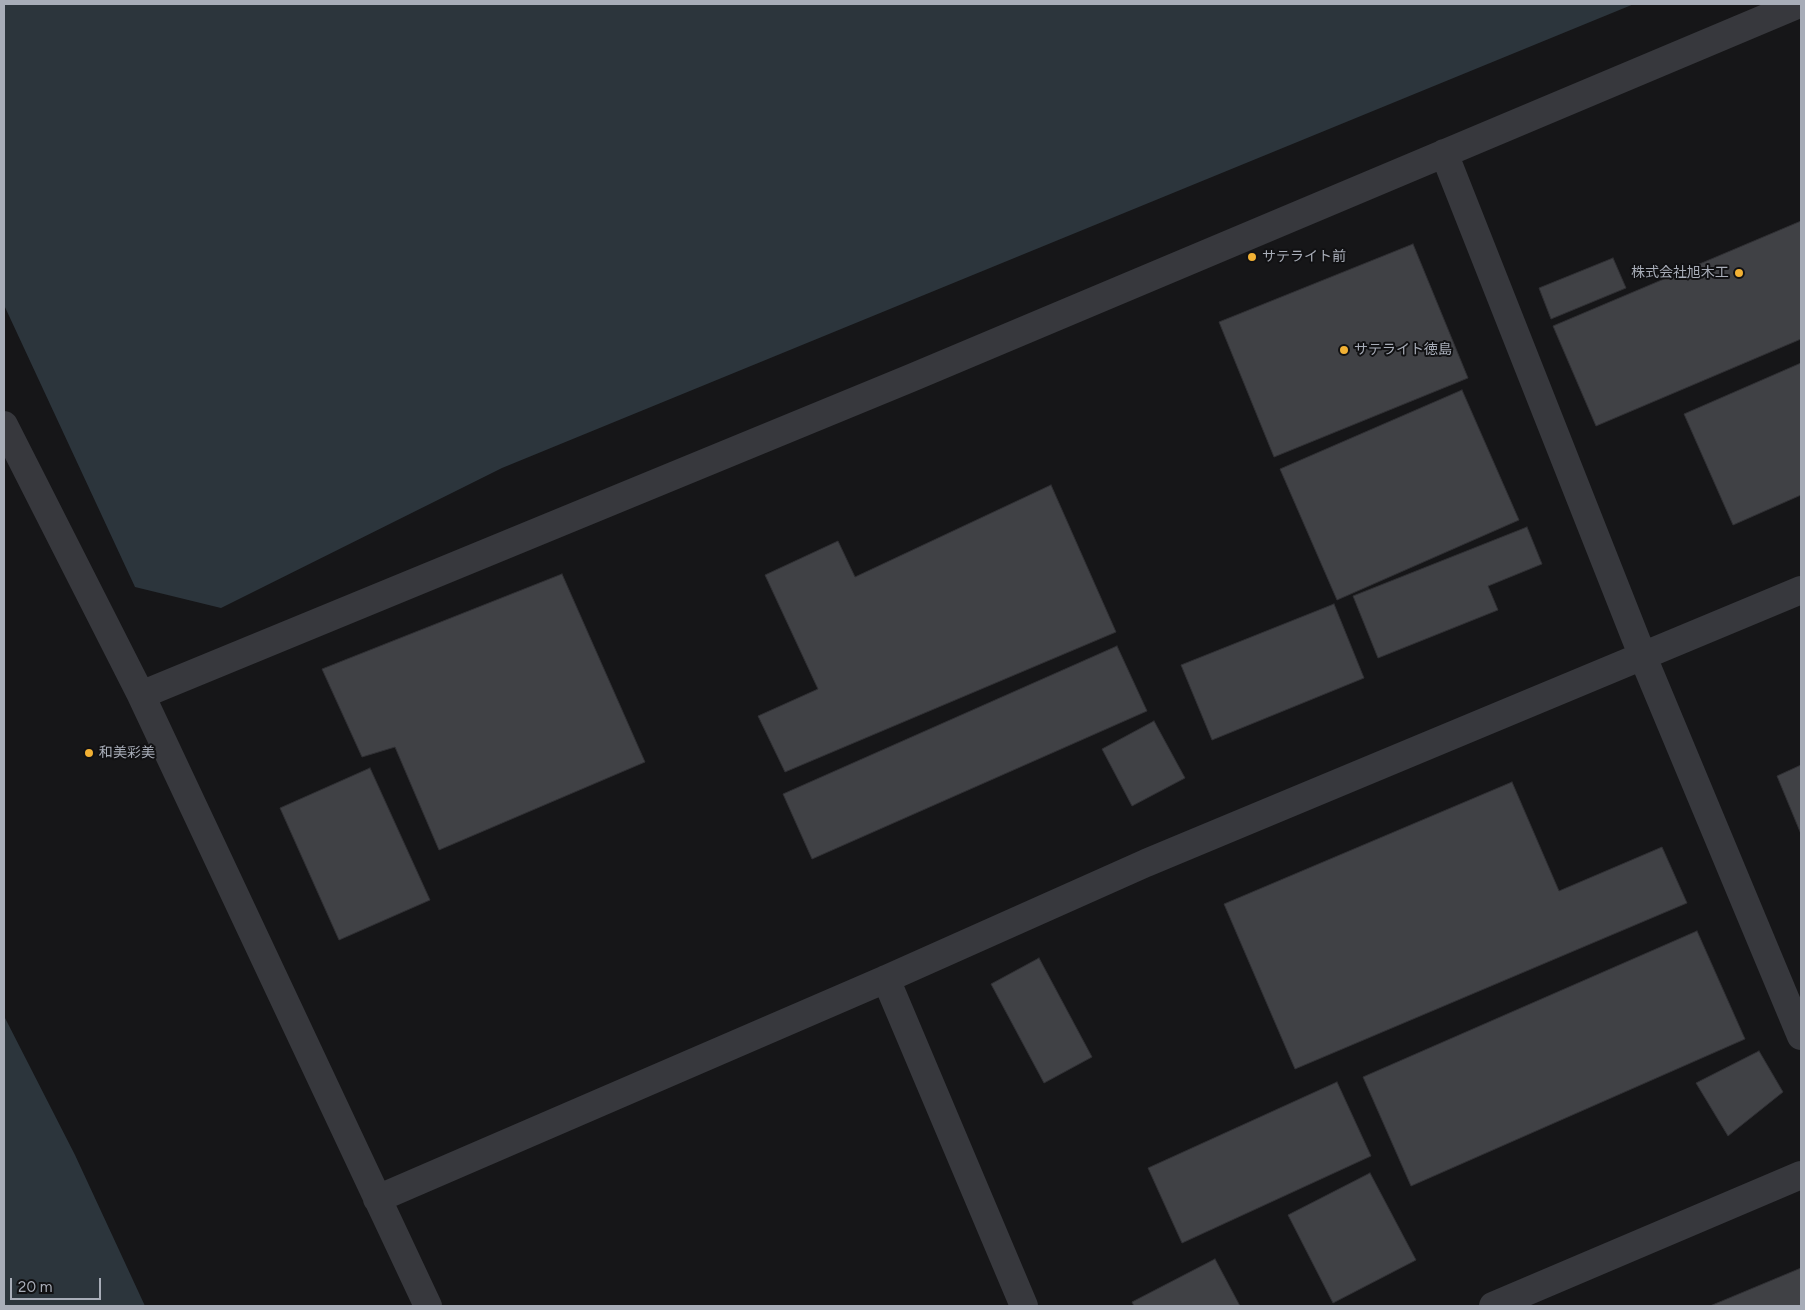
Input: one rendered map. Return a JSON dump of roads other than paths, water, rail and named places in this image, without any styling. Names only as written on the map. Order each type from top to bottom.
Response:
[{"type":"street","points":[[141,695],[1784,4]]},
{"type":"street","points":[[141,695],[911,378],[1799,4]]},
{"type":"street","points":[[1444,153],[1643,656],[1801,1036]]},
{"type":"street","points":[[4,425],[141,695],[428,1306]]},
{"type":"street","points":[[377,1199],[886,979],[1146,863],[1801,590]]},
{"type":"street","points":[[886,979],[1024,1306]]},
{"type":"street","points":[[1493,1306],[1801,1175]]},
{"type":"place","name":"サテライト前","points":[[1252,257]]},
{"type":"place","name":"株式会社旭木工","points":[[1739,273]]},
{"type":"place","name":"サテライト徳島","points":[[1344,350]]},
{"type":"place","name":"和美彩美","points":[[89,753]]}]
